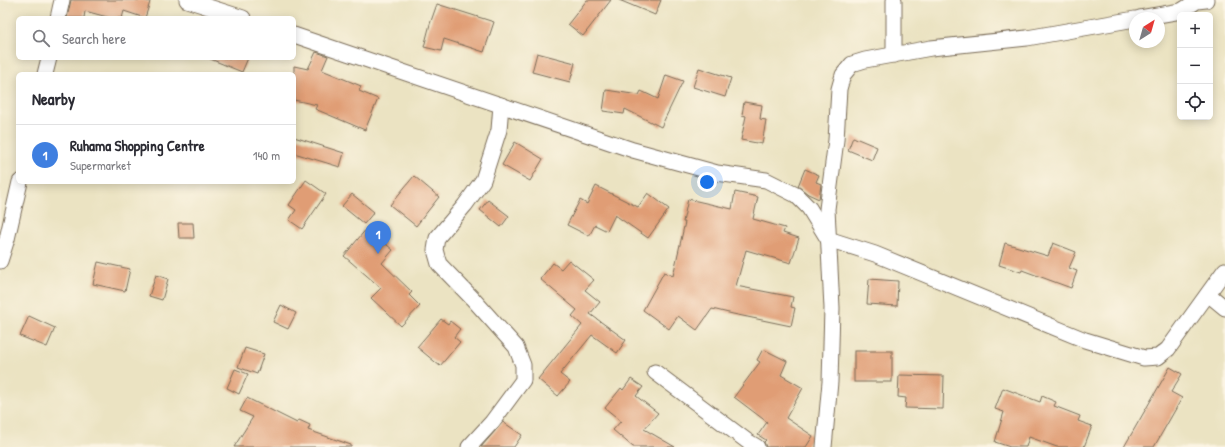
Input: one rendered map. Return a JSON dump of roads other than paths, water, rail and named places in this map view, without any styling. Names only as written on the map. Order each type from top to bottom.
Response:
[{"type":"street","points":[[58,16],[62,0]]},
{"type":"street","points":[[187,0],[237,16]]},
{"type":"street","points":[[894,0],[894,55]]},
{"type":"street","points":[[1165,14],[1181,11],[1197,2],[1206,0]]},
{"type":"street","points":[[824,447],[830,382],[832,308],[826,209],[836,140],[839,89],[842,75],[852,64],[865,60],[931,48],[1027,38],[1129,20]]},
{"type":"street","points":[[296,36],[633,150],[717,173],[766,180],[796,195],[809,208],[828,239],[875,254],[1086,340],[1144,358],[1158,356],[1168,349],[1225,270]]},
{"type":"street","points":[[46,72],[48,60]]},
{"type":"street","points":[[469,447],[492,422],[523,380],[523,365],[516,347],[439,264],[435,250],[437,238],[465,205],[483,180],[499,130],[500,105]]},
{"type":"street","points":[[0,261],[7,239],[20,184]]},
{"type":"street","points":[[1208,294],[1225,308]]},
{"type":"street","points":[[655,372],[757,447]]},
{"type":"place","name":"Ruhama Shopping Centre","points":[[378,254]]}]
